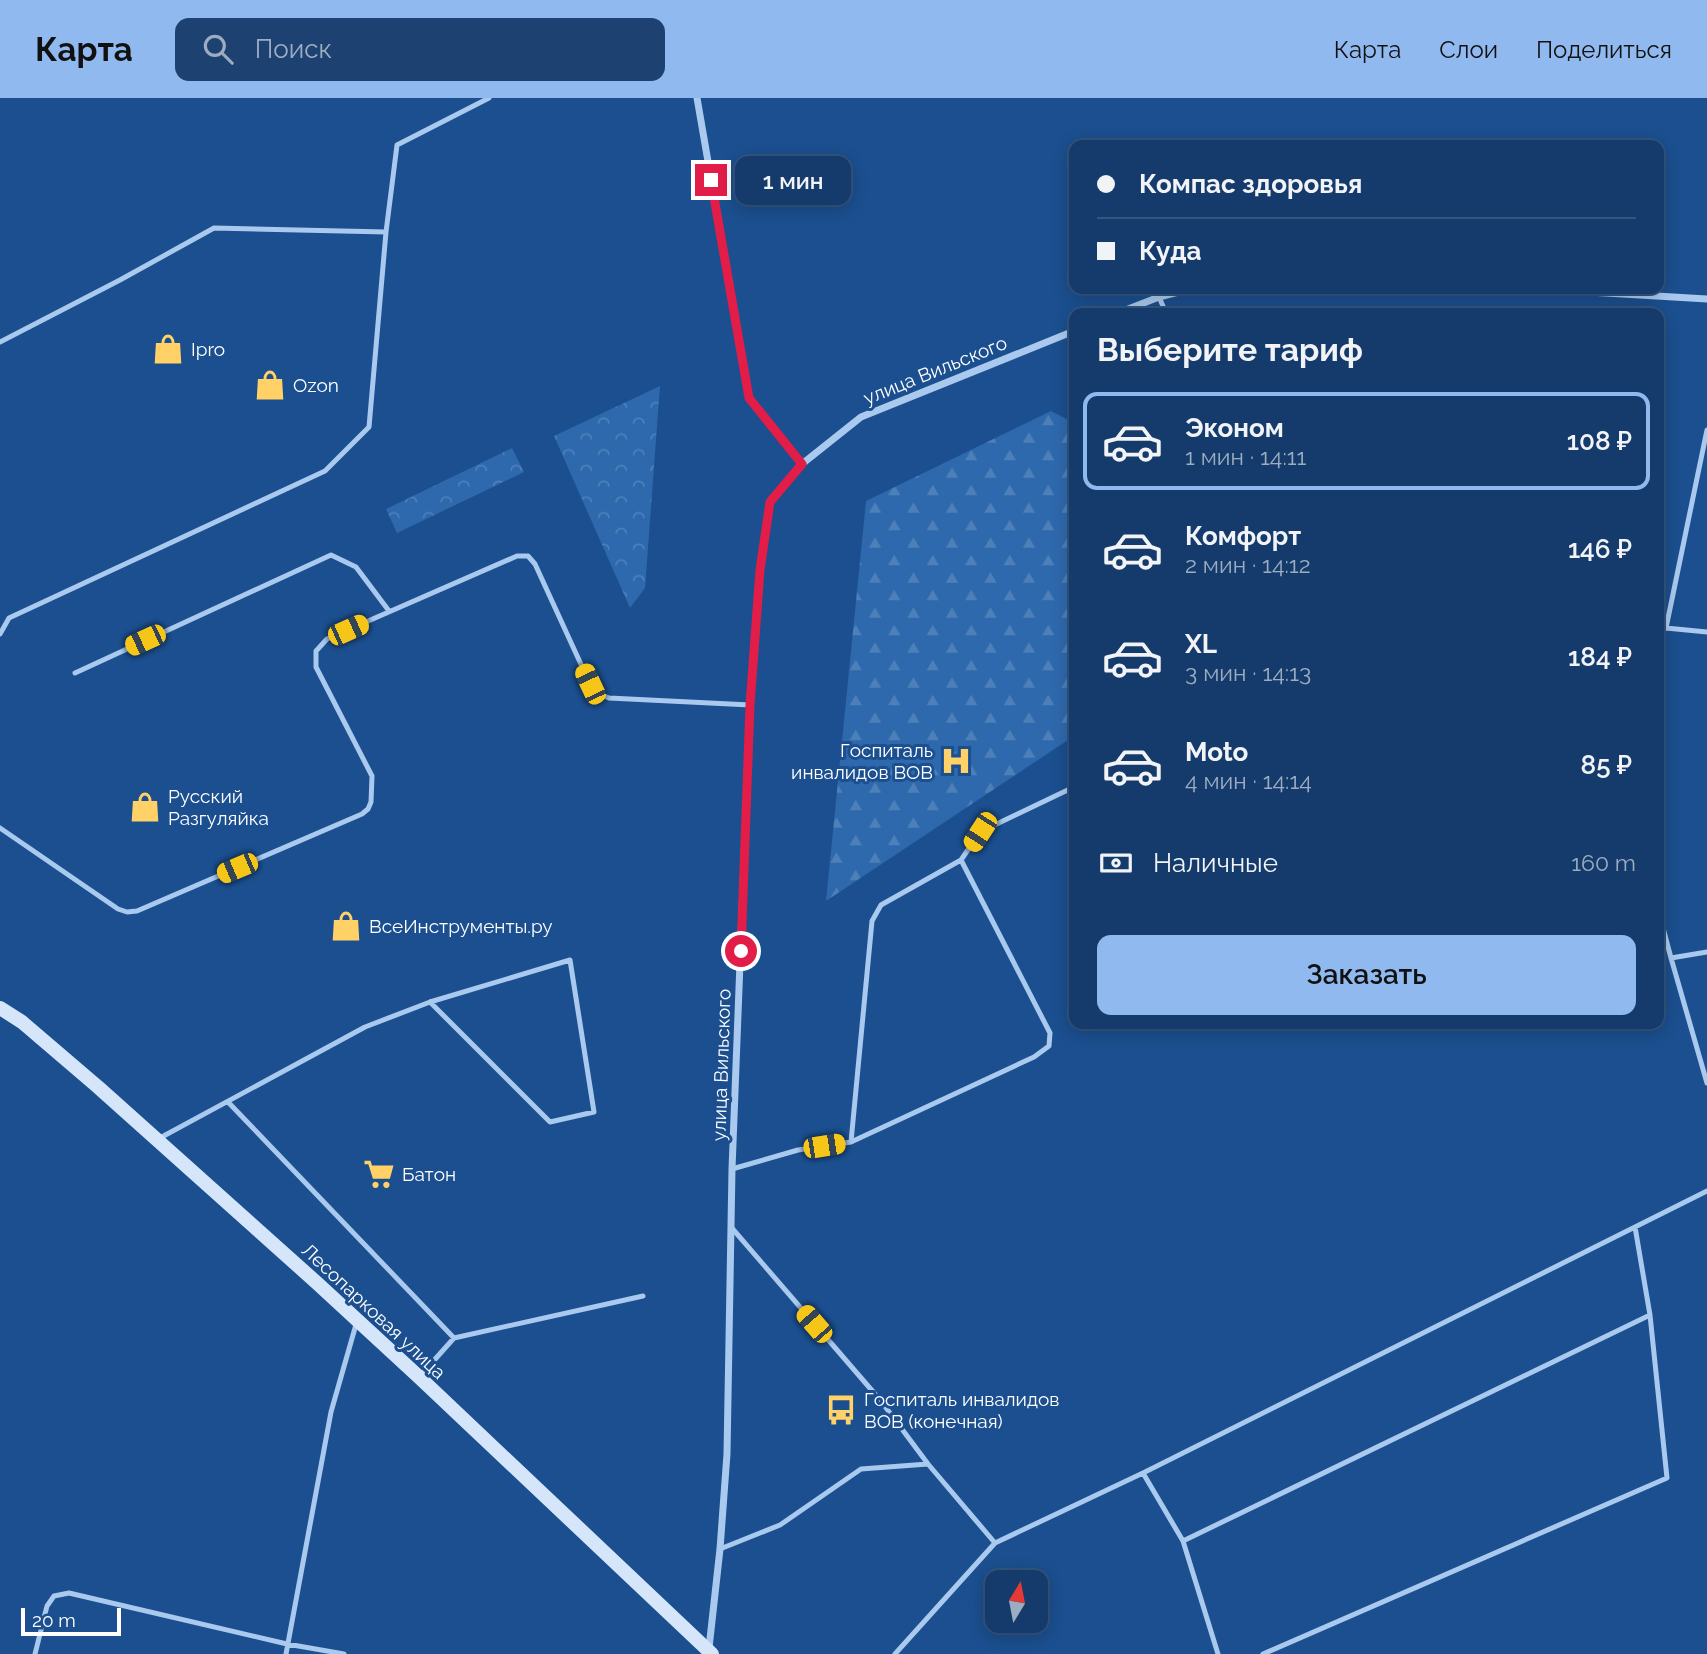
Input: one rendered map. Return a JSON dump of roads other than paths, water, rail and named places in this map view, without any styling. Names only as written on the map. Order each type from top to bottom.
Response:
[{"type":"main road","name":"Лесопарковая улица","points":[[0,1008],[22,1023],[158,1139],[419,1377],[710,1652]]},
{"type":"street","points":[[697,98],[749,398],[802,464]]},
{"type":"street","points":[[1131,308],[1171,294]]},
{"type":"street","points":[[1622,294],[1707,299]]},
{"type":"street","name":"улица Вильского","points":[[710,1652],[727,1454],[732,1169],[750,705],[760,570],[770,502],[802,464],[861,417],[1069,333]]},
{"type":"lane","points":[[0,634],[9,618],[324,471],[369,427],[386,232],[397,145],[489,98]]},
{"type":"lane","points":[[0,342],[214,228],[386,232]]},
{"type":"lane","points":[[1159,297],[1164,308]]},
{"type":"lane","points":[[1707,430],[1665,628],[1707,632]]},
{"type":"lane","points":[[75,673],[331,555],[356,568],[389,611]]},
{"type":"lane","points":[[0,828],[118,909],[127,912],[149,906],[362,814],[371,802],[372,776],[316,667],[316,651],[327,639],[517,556],[528,556],[535,564],[590,684],[597,693],[609,698],[750,705]]},
{"type":"lane","points":[[851,1142],[872,921],[881,905],[961,860],[980,832],[1069,789]]},
{"type":"lane","points":[[732,1169],[798,1150],[851,1142],[1034,1057],[1049,1046],[1050,1033],[961,860]]},
{"type":"lane","points":[[1664,932],[1707,1083]]},
{"type":"lane","points":[[1671,958],[1707,952]]},
{"type":"lane","points":[[158,1139],[365,1027],[430,1002],[570,960],[594,1112],[550,1122],[430,1002]]},
{"type":"lane","points":[[228,1102],[454,1338]]},
{"type":"lane","points":[[895,1654],[995,1543],[1143,1474],[1707,1191]]},
{"type":"lane","points":[[731,1227],[881,1401],[928,1464],[995,1543]]},
{"type":"lane","points":[[1264,1654],[1667,1478],[1650,1315],[1635,1227]]},
{"type":"lane","points":[[419,1377],[454,1338],[643,1296]]},
{"type":"lane","points":[[1182,1541],[1650,1315]]},
{"type":"lane","points":[[286,1654],[331,1412],[357,1321]]},
{"type":"lane","points":[[720,1549],[780,1525],[861,1469],[928,1464]]},
{"type":"lane","points":[[1143,1474],[1182,1541],[1218,1654]]},
{"type":"lane","points":[[35,1654],[47,1606],[54,1596],[69,1592],[344,1654]]},
{"type":"place","name":"Ipro","points":[[168,349]]},
{"type":"place","name":"Ozon","points":[[270,385]]},
{"type":"place","name":"Госпиталь инвалидов ВОВ","points":[[956,761]]},
{"type":"place","name":"Русский Разгуляйка","points":[[145,807]]},
{"type":"place","name":"ВсеИнструменты.ру","points":[[346,926]]},
{"type":"place","name":"Батон","points":[[379,1174]]},
{"type":"place","name":"Госпиталь инвалидов ВОВ (конечная)","points":[[841,1410]]}]
